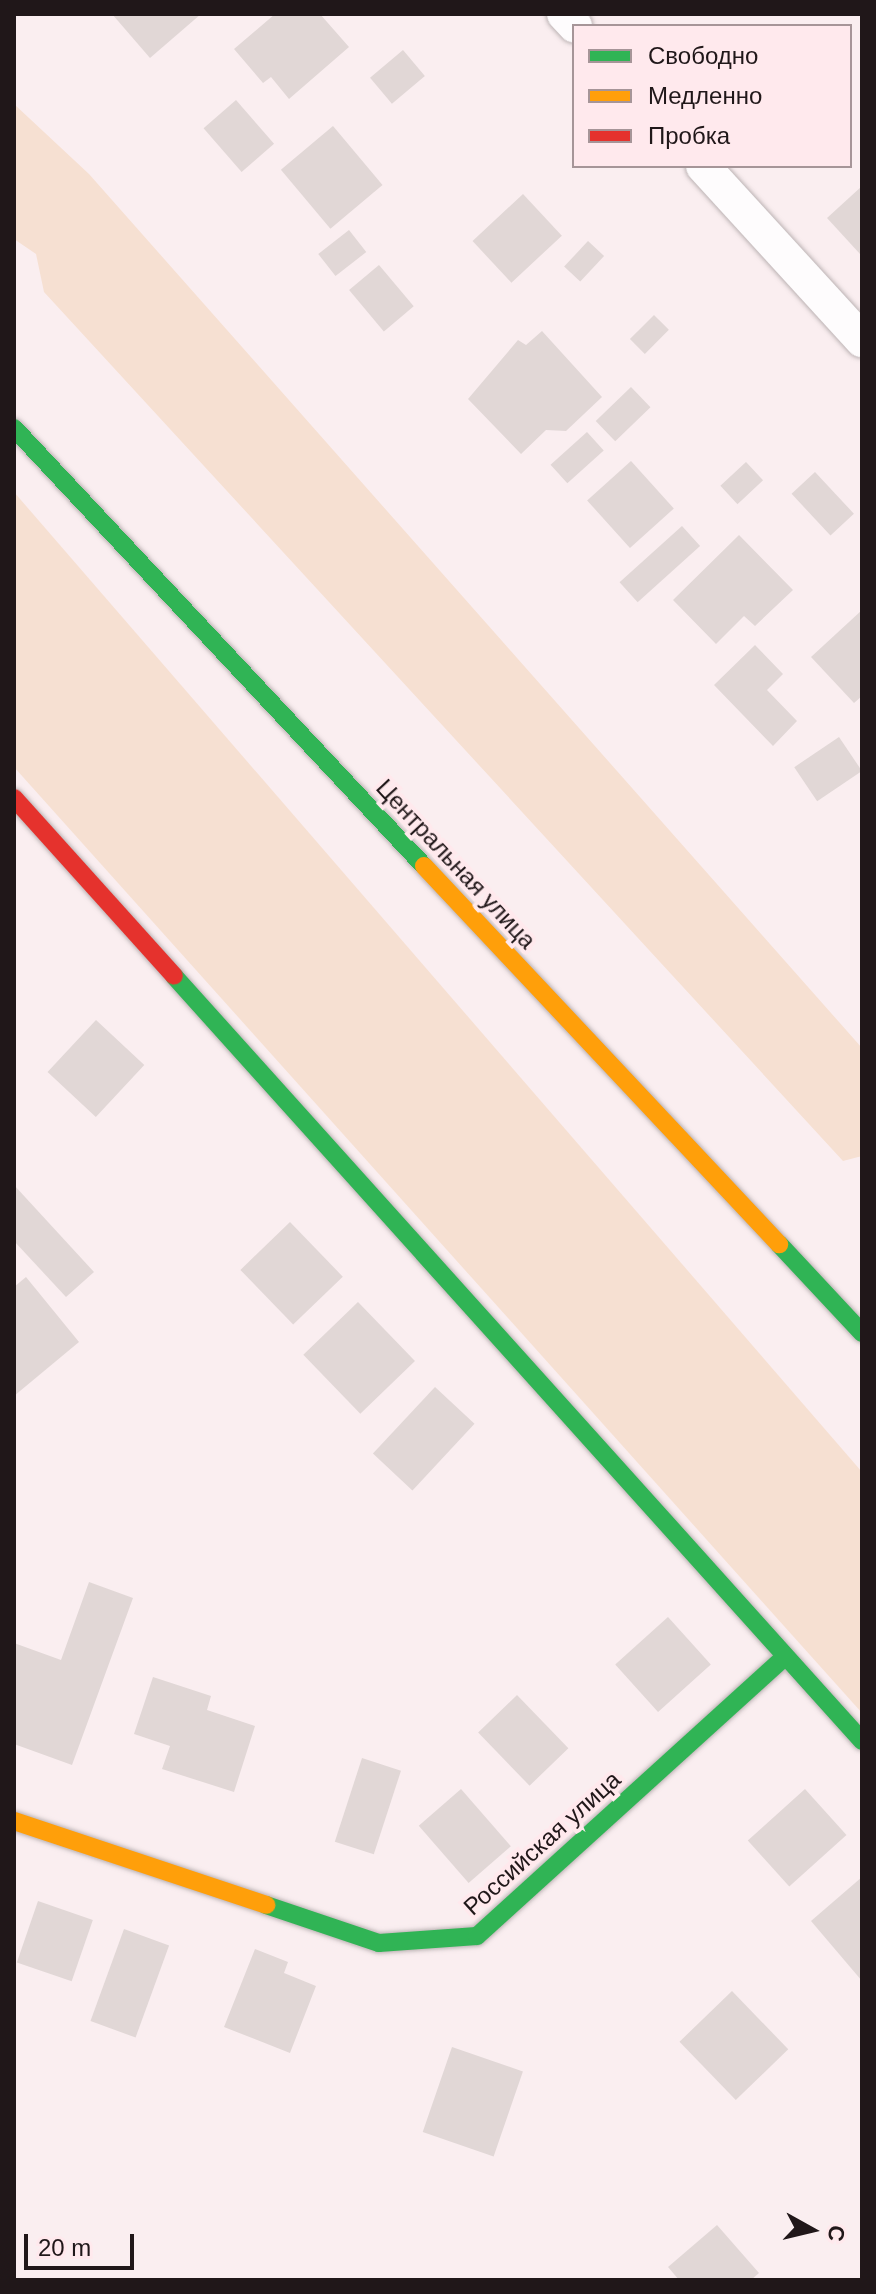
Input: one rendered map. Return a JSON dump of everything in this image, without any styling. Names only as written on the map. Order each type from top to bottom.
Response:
[{"type":"street","points":[[705,168],[862,340]]},
{"type":"street","name":"Центральная улица","points":[[14,428],[862,1333]]},
{"type":"street","points":[[14,798],[862,1741]]},
{"type":"street","name":"Российская улица","points":[[14,1821],[379,1943],[477,1936],[785,1657]]},
{"type":"shaded area","points":[[14,104],[89,174],[862,1048],[862,1156],[843,1161],[44,292],[36,254],[14,239]]},
{"type":"shaded area","points":[[14,492],[862,1472],[862,1713],[14,767]]},
{"type":"building","points":[[112,14],[201,14],[150,58]]},
{"type":"building","points":[[275,14],[320,14],[349,47],[289,99],[271,77],[263,83],[234,49]]},
{"type":"building","points":[[403,50],[425,76],[392,104],[370,78]]},
{"type":"building","points":[[236,100],[274,144],[242,172],[204,128]]},
{"type":"building","points":[[333,126],[382,185],[330,229],[281,170]]},
{"type":"building","points":[[862,186],[862,253],[860,254],[827,218]]},
{"type":"building","points":[[523,194],[562,236],[511,283],[473,241]]},
{"type":"building","points":[[349,230],[366,252],[336,276],[318,254]]},
{"type":"building","points":[[588,241],[604,256],[580,282],[564,267]]},
{"type":"building","points":[[379,265],[414,306],[384,331],[349,290]]},
{"type":"building","points":[[654,315],[669,330],[645,354],[630,339]]},
{"type":"building","points":[[542,331],[602,397],[566,431],[546,430],[521,454],[468,399],[518,340],[526,345]]},
{"type":"building","points":[[631,387],[650,407],[615,441],[596,421]]},
{"type":"building","points":[[587,432],[604,451],[567,483],[551,465]]},
{"type":"building","points":[[631,461],[674,509],[630,548],[587,500]]},
{"type":"building","points":[[746,462],[763,480],[737,504],[720,486]]},
{"type":"building","points":[[815,472],[854,514],[830,536],[792,494]]},
{"type":"building","points":[[682,526],[700,546],[638,602],[620,582]]},
{"type":"building","points":[[739,535],[793,590],[755,626],[744,616],[716,644],[673,600]]},
{"type":"building","points":[[862,610],[862,696],[854,703],[811,657]]},
{"type":"building","points":[[755,645],[783,674],[767,690],[797,721],[773,746],[714,685]]},
{"type":"building","points":[[839,737],[862,771],[817,801],[794,767]]},
{"type":"building","points":[[96,1020],[144,1065],[96,1117],[48,1072]]},
{"type":"building","points":[[14,1185],[94,1272],[66,1297],[14,1241]]},
{"type":"building","points":[[290,1222],[343,1277],[293,1325],[240,1270]]},
{"type":"building","points":[[26,1277],[79,1342],[14,1396],[14,1287]]},
{"type":"building","points":[[358,1302],[415,1361],[360,1414],[303,1355]]},
{"type":"building","points":[[435,1387],[474,1424],[412,1490],[373,1454]]},
{"type":"building","points":[[89,1582],[133,1598],[72,1765],[14,1744],[14,1643],[61,1660]]},
{"type":"building","points":[[668,1617],[711,1665],[658,1712],[615,1665]]},
{"type":"building","points":[[153,1677],[211,1696],[207,1710],[255,1726],[234,1792],[162,1769],[170,1746],[134,1734]]},
{"type":"building","points":[[517,1695],[568,1748],[530,1786],[478,1733]]},
{"type":"building","points":[[362,1758],[401,1771],[374,1854],[335,1842]]},
{"type":"building","points":[[461,1789],[511,1846],[469,1883],[419,1826]]},
{"type":"building","points":[[805,1789],[846,1835],[789,1887],[748,1841]]},
{"type":"building","points":[[862,1877],[862,1981],[811,1921]]},
{"type":"building","points":[[38,1901],[93,1920],[72,1981],[17,1962]]},
{"type":"building","points":[[124,1929],[169,1945],[136,2038],[90,2021]]},
{"type":"building","points":[[255,1949],[288,1962],[284,1973],[316,1986],[290,2053],[224,2027]]},
{"type":"building","points":[[732,1991],[788,2049],[736,2100],[679,2042]]},
{"type":"building","points":[[452,2047],[523,2071],[494,2157],[423,2132]]},
{"type":"building","points":[[717,2225],[759,2273],[751,2280],[679,2280],[668,2267]]},
{"type":"traffic: fast","points":[[14,428],[424,866]]},
{"type":"traffic: fast","points":[[174,976],[862,1741]]},
{"type":"traffic: fast","points":[[779,1244],[862,1333]]},
{"type":"traffic: fast","points":[[266,1905],[379,1943],[477,1936],[785,1657]]},
{"type":"traffic: slow","points":[[424,866],[779,1244]]},
{"type":"traffic: slow","points":[[14,1821],[266,1905]]},
{"type":"traffic: jam","points":[[14,798],[174,976]]}]
